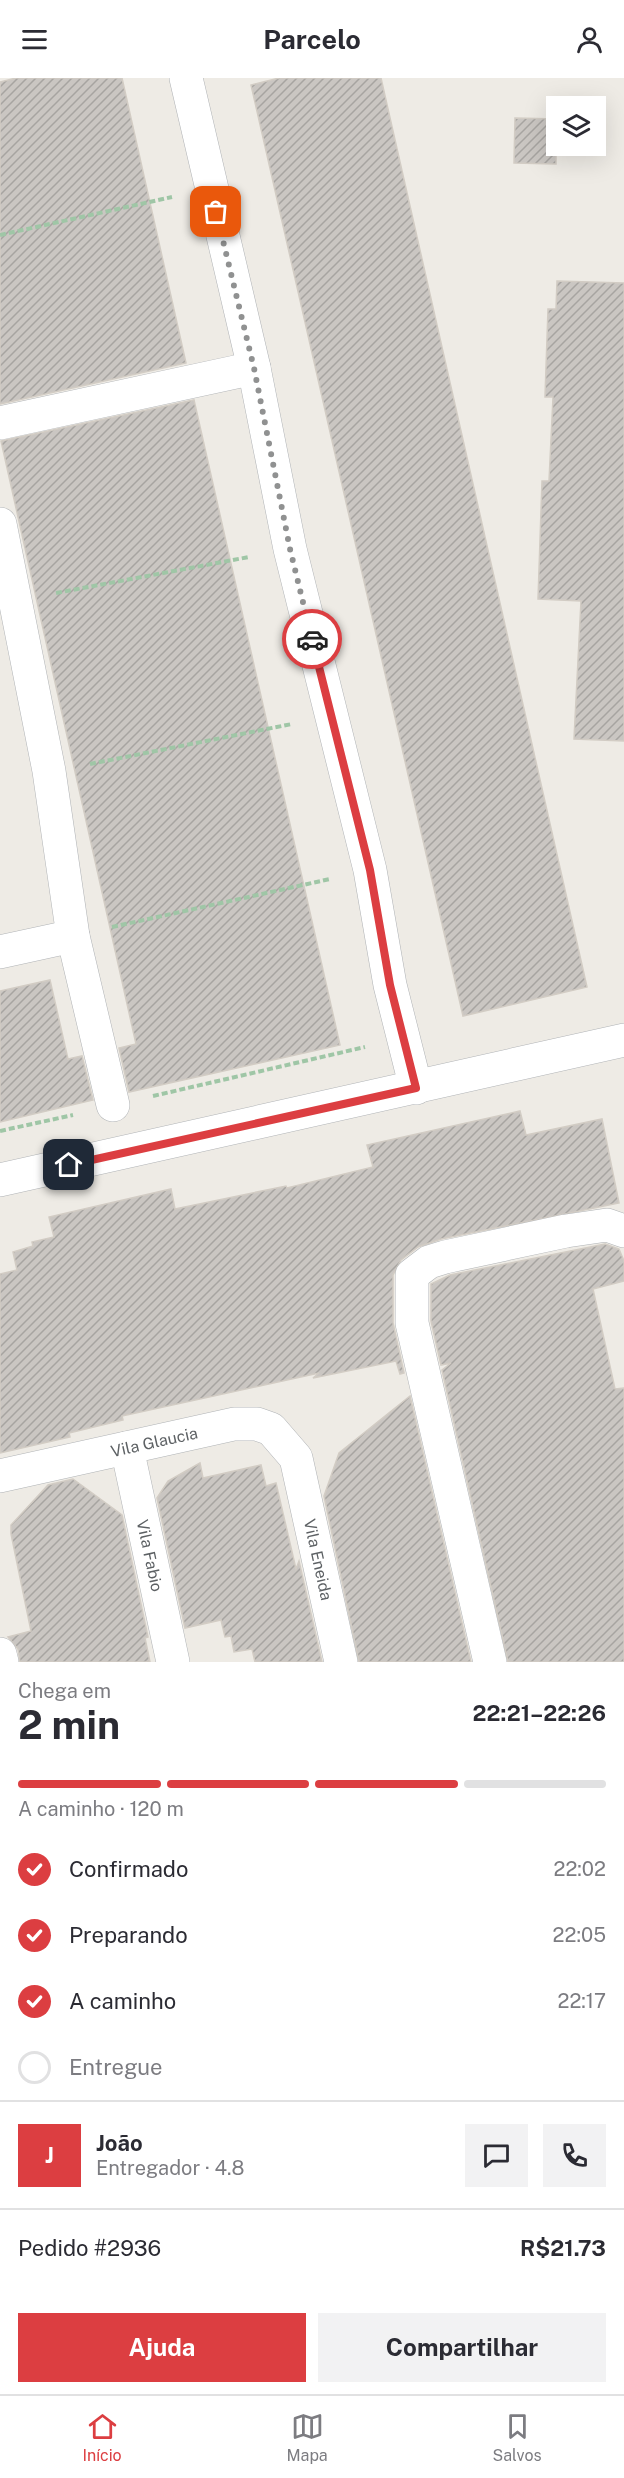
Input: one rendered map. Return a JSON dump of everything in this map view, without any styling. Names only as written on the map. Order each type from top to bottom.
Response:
[{"type":"street","points":[[186,78],[254,368],[290,549],[370,870],[390,985],[416,1088]]},
{"type":"street","points":[[0,423],[254,368]]},
{"type":"street","points":[[0,524],[9,602],[49,771],[73,936],[113,1105]]},
{"type":"street","points":[[0,952],[73,936]]},
{"type":"street","points":[[0,1180],[623,1041]]},
{"type":"street","points":[[490,1662],[412,1323],[412,1275],[429,1263],[445,1257],[566,1231],[607,1225],[624,1231]]},
{"type":"street","name":"Vila Glaucia","points":[[0,1476],[234,1424],[257,1424],[276,1434],[296,1458]]},
{"type":"street","name":"Vila Fabio","points":[[127,1448],[173,1662]]},
{"type":"street","name":"Vila Eneida","points":[[296,1458],[341,1662]]},
{"type":"street","points":[[0,1654],[2,1662]]},
{"type":"path","points":[[0,235],[211,189]]},
{"type":"path","points":[[9,602],[290,549]]},
{"type":"path","points":[[49,771],[331,717]]},
{"type":"path","points":[[73,936],[370,870]]},
{"type":"path","points":[[0,1131],[369,1046]]},
{"type":"building","points":[[16,78],[122,78],[186,363],[0,404],[0,82]]},
{"type":"building","points":[[279,78],[381,78],[587,987],[463,1016],[251,85]]},
{"type":"building","points":[[515,118],[546,119],[546,156],[556,156],[556,164],[514,163]]},
{"type":"building","points":[[557,281],[624,283],[624,741],[574,739],[581,601],[538,599],[542,481],[549,481],[553,397],[545,397],[548,309],[556,309]]},
{"type":"building","points":[[194,400],[340,1045],[129,1092],[119,1048],[136,1044],[1,441]]},
{"type":"building","points":[[50,980],[68,1059],[82,1056],[93,1100],[0,1122],[0,991]]},
{"type":"building","points":[[520,1111],[526,1135],[602,1119],[619,1203],[441,1239],[418,1247],[401,1260],[393,1275],[393,1323],[404,1373],[400,1374],[396,1361],[313,1378],[319,1373],[122,1416],[123,1420],[69,1433],[70,1437],[0,1453],[0,1274],[17,1270],[13,1252],[33,1246],[32,1242],[54,1237],[49,1217],[171,1189],[175,1209],[286,1186],[287,1188],[373,1167],[367,1145]]},
{"type":"building","points":[[605,1244],[619,1249],[624,1261],[624,1281],[593,1289],[615,1389],[624,1388],[624,1662],[508,1662],[442,1370],[451,1363],[441,1365],[431,1321],[431,1284],[450,1275]]},
{"type":"building","points":[[410,1396],[471,1662],[359,1662],[324,1496],[339,1453]]},
{"type":"building","points":[[200,1463],[203,1478],[261,1465],[266,1486],[276,1483],[296,1569],[299,1561],[322,1662],[255,1662],[252,1649],[234,1652],[231,1636],[225,1637],[221,1620],[185,1628],[157,1498],[168,1481]]},
{"type":"building","points":[[73,1479],[122,1515],[148,1637],[145,1638],[150,1662],[20,1662],[18,1649],[8,1637],[31,1631],[11,1525],[48,1485]]},
{"type":"way so far","points":[[216,212],[254,368],[290,549],[312,639]]},
{"type":"route","points":[[69,1165],[416,1088],[390,985],[370,870],[312,639]]}]
